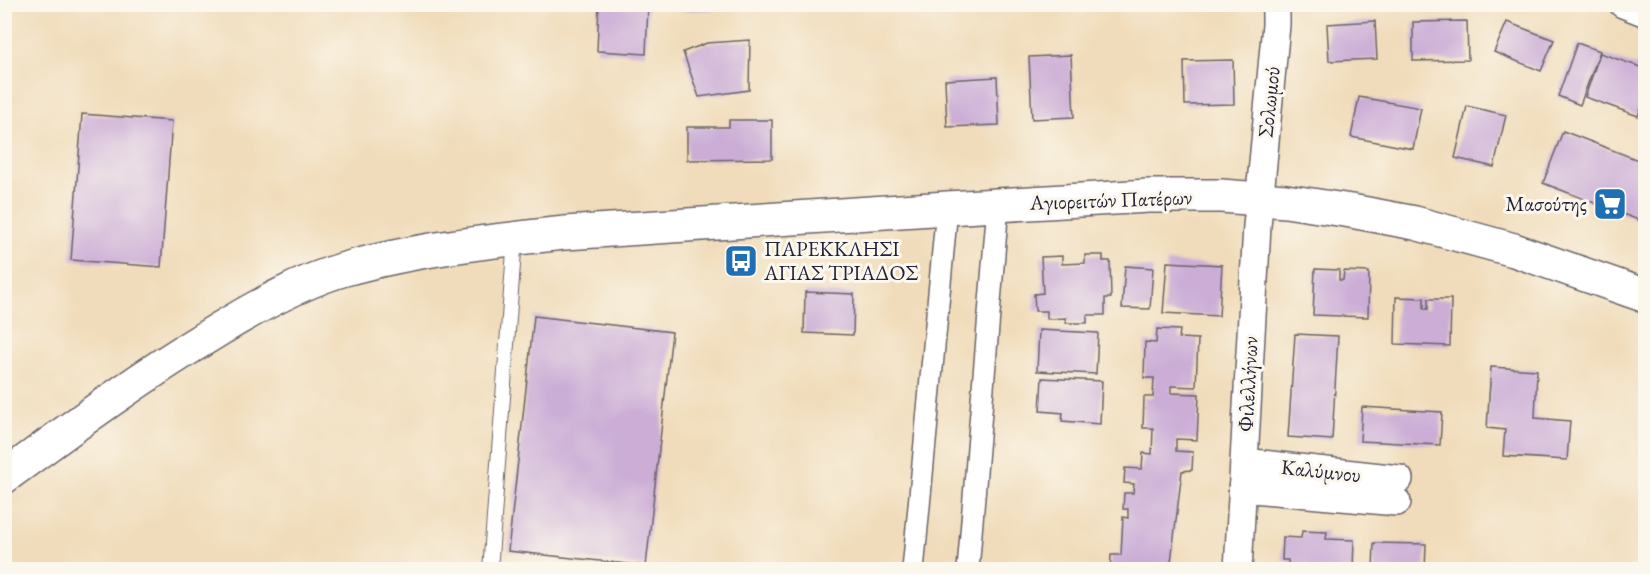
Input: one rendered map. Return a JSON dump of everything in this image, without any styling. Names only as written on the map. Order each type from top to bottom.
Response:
[{"type":"street","name":"Σολωμού","points":[[1259,199],[1276,25],[1276,4]]},
{"type":"street","points":[[1623,4],[1646,13]]},
{"type":"street","name":"Αγιορειτών Πατέρων","points":[[4,477],[134,383],[238,318],[293,289],[343,269],[478,242],[565,233],[947,208],[1148,196],[1221,196],[1339,209],[1415,223],[1514,250],[1646,296]]},
{"type":"street","name":"Φιλελλήνων","points":[[1238,570],[1259,199]]},
{"type":"street","points":[[968,570],[998,205]]},
{"type":"street","points":[[913,570],[947,208]]},
{"type":"street","points":[[1243,475],[1398,490]]},
{"type":"lane","points":[[490,570],[515,238]]},
{"type":"building","points":[[599,4],[648,4],[646,54],[597,51]]},
{"type":"building","points":[[681,4],[732,4],[732,9],[681,11]]},
{"type":"building","points":[[1375,21],[1377,59],[1329,61],[1327,24]]},
{"type":"building","points":[[1467,21],[1468,60],[1413,61],[1413,22]]},
{"type":"building","points":[[1507,22],[1554,40],[1541,71],[1494,52]]},
{"type":"building","points":[[750,40],[749,90],[699,97],[683,52],[707,43]]},
{"type":"building","points":[[1577,43],[1600,51],[1580,105],[1558,96]]},
{"type":"building","points":[[1600,53],[1646,69],[1646,96],[1638,116],[1585,97]]},
{"type":"building","points":[[1071,55],[1074,117],[1032,119],[1029,57]]},
{"type":"building","points":[[1233,60],[1234,104],[1185,105],[1184,61]]},
{"type":"building","points":[[997,77],[999,125],[947,127],[945,80]]},
{"type":"building","points":[[1359,97],[1421,108],[1413,149],[1351,137]]},
{"type":"building","points":[[1467,106],[1506,115],[1494,167],[1455,158]]},
{"type":"building","points":[[82,114],[172,121],[161,267],[71,260]]},
{"type":"building","points":[[729,120],[772,120],[772,159],[687,160],[687,127],[729,127]]},
{"type":"building","points":[[1563,131],[1646,163],[1646,223],[1543,183]]},
{"type":"building","points":[[1085,255],[1103,255],[1103,261],[1110,261],[1111,298],[1105,298],[1105,315],[1087,315],[1087,323],[1066,323],[1066,318],[1047,319],[1047,311],[1035,311],[1034,294],[1043,293],[1041,257],[1062,256],[1062,264],[1085,263]]},
{"type":"building","points":[[1167,262],[1222,265],[1219,316],[1163,313]]},
{"type":"building","points":[[1125,266],[1153,268],[1150,309],[1122,308]]},
{"type":"building","points":[[1315,269],[1339,270],[1339,280],[1343,280],[1344,271],[1369,272],[1368,317],[1313,315]]},
{"type":"building","points":[[805,292],[854,294],[853,335],[804,333]]},
{"type":"building","points":[[1396,297],[1424,298],[1424,309],[1428,309],[1428,299],[1451,299],[1450,346],[1395,344]]},
{"type":"building","points":[[534,316],[672,332],[646,566],[508,551]]},
{"type":"building","points":[[1157,329],[1180,330],[1179,338],[1198,339],[1196,387],[1171,386],[1171,393],[1199,394],[1197,440],[1176,439],[1176,451],[1193,452],[1192,470],[1182,471],[1170,570],[1110,570],[1111,555],[1121,555],[1123,517],[1128,518],[1128,509],[1123,509],[1124,493],[1133,493],[1134,484],[1124,483],[1125,468],[1142,469],[1143,453],[1152,454],[1153,428],[1143,428],[1144,397],[1153,397],[1154,378],[1144,378],[1145,342],[1156,343]]},
{"type":"building","points":[[1039,330],[1098,333],[1096,374],[1037,371]]},
{"type":"building","points":[[1295,334],[1338,336],[1332,440],[1288,437]]},
{"type":"building","points":[[1491,367],[1537,370],[1535,418],[1570,421],[1567,460],[1503,456],[1505,430],[1487,428]]},
{"type":"building","points":[[1042,378],[1102,381],[1100,424],[1062,421],[1063,413],[1040,411]]},
{"type":"building","points":[[1362,407],[1442,412],[1440,445],[1360,441]]},
{"type":"building","points":[[1302,531],[1327,532],[1326,539],[1354,540],[1353,570],[1288,570],[1288,560],[1282,560],[1283,537],[1301,538]]},
{"type":"building","points":[[1374,543],[1426,544],[1425,570],[1373,570]]},
{"type":"place","name":"Μασούτης","points":[[1610,204]]},
{"type":"place","name":"ΠΑΡΕΚΚΛΗΣΙ ΑΓΙΑΣ ΤΡΙΑΔΟΣ","points":[[741,261]]}]
